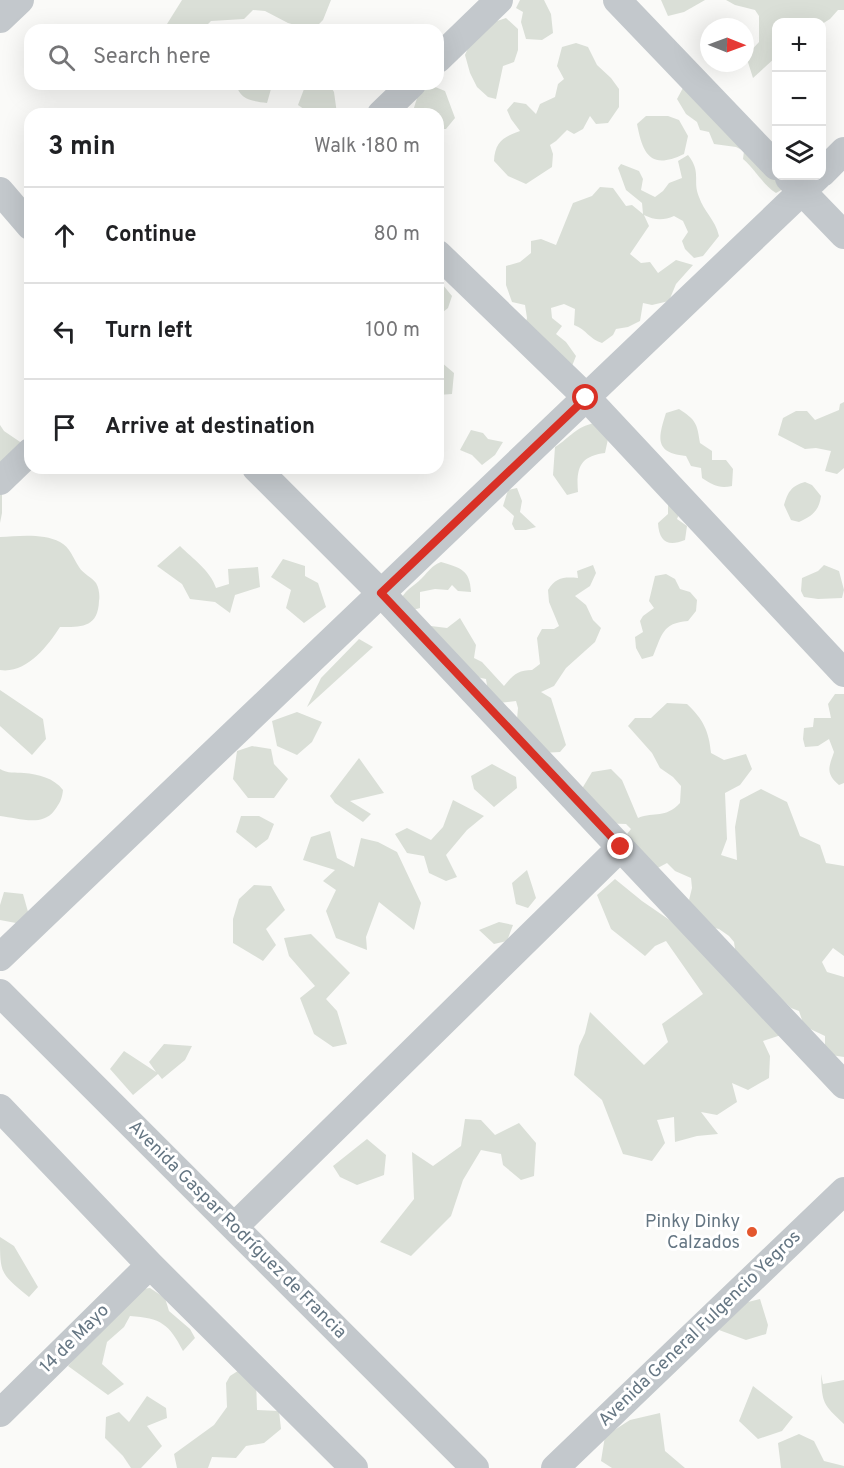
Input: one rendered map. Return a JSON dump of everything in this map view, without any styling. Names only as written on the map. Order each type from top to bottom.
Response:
[{"type":"street","points":[[0,19],[20,0]]},
{"type":"street","points":[[444,53],[499,0]]},
{"type":"street","points":[[617,0],[772,161]]},
{"type":"street","points":[[387,108],[406,90]]},
{"type":"street","points":[[826,165],[844,151]]},
{"type":"street","points":[[0,957],[586,398],[806,180]]},
{"type":"street","points":[[808,180],[844,235]]},
{"type":"street","points":[[0,191],[24,219]]},
{"type":"street","points":[[444,260],[586,398],[844,673]]},
{"type":"street","points":[[0,481],[24,458]]},
{"type":"street","points":[[262,474],[381,593],[844,1085]]},
{"type":"street","points":[[234,1227],[621,847]]},
{"type":"street","name":"Avenida Gaspar Rodríguez de Francia","points":[[0,993],[475,1468]]},
{"type":"street","points":[[0,1108],[150,1265],[354,1468]]},
{"type":"street","name":"Avenida General Fulgencio Yegros","points":[[555,1468],[844,1191]]},
{"type":"street","name":"14 de Mayo","points":[[0,1413],[150,1265]]},
{"type":"shaded area","points":[[182,0],[331,0],[319,24],[292,24],[265,11],[253,10],[244,19],[211,21],[208,24],[167,24]]},
{"type":"shaded area","points":[[520,0],[544,0],[551,14],[553,33],[542,40],[526,39],[521,22],[523,12],[516,8]]},
{"type":"shaded area","points":[[661,0],[705,0],[684,12],[668,16]]},
{"type":"shaded area","points":[[726,0],[844,0],[844,10],[838,10],[826,22],[826,18],[772,18],[772,61],[753,78],[751,72],[754,72],[754,47],[759,42],[759,16],[755,10]]},
{"type":"shaded area","points":[[506,18],[518,29],[518,50],[514,62],[503,66],[496,99],[488,97],[477,87],[465,55],[470,43],[491,23]]},
{"type":"shaded area","points":[[576,43],[588,47],[597,65],[619,89],[619,107],[608,123],[596,124],[590,116],[583,129],[574,134],[567,130],[550,145],[553,154],[552,167],[526,184],[508,176],[494,161],[496,149],[501,141],[520,131],[507,110],[514,102],[526,104],[536,114],[540,104],[555,97],[558,84],[564,79],[557,66],[562,47]]},
{"type":"shaded area","points":[[697,83],[772,175],[772,180],[776,180],[783,189],[776,193],[771,189],[743,159],[744,151],[736,147],[714,144],[709,132],[700,130],[697,122],[686,114],[677,99],[684,86]]},
{"type":"shaded area","points":[[238,90],[271,90],[267,103],[252,100]]},
{"type":"shaded area","points":[[304,90],[333,90],[336,108],[302,108],[298,105]]},
{"type":"shaded area","points":[[423,90],[445,91],[455,118],[446,129],[444,129],[444,108],[414,108],[418,95]]},
{"type":"shaded area","points":[[646,116],[668,116],[679,120],[688,136],[684,154],[664,160],[650,157],[642,144],[637,124]]},
{"type":"shaded area","points":[[688,155],[695,167],[699,197],[719,236],[703,256],[694,258],[685,249],[682,241],[688,232],[683,221],[674,216],[659,219],[644,215],[649,226],[630,254],[641,263],[650,262],[658,273],[676,260],[693,265],[676,284],[669,301],[652,305],[643,303],[640,321],[628,327],[616,329],[613,335],[602,343],[574,325],[575,309],[564,304],[551,308],[552,318],[562,326],[556,334],[566,342],[576,356],[572,366],[522,336],[527,318],[525,305],[512,302],[506,285],[506,266],[520,262],[531,253],[531,241],[541,239],[556,245],[573,203],[592,196],[600,187],[613,188],[626,206],[632,205],[643,214],[642,203],[626,190],[618,168],[621,164],[639,171],[643,179],[641,190],[655,197],[669,183],[682,178],[678,161]]},
{"type":"shaded area","points":[[444,286],[452,296],[448,308],[444,311]]},
{"type":"shaded area","points":[[444,365],[454,373],[452,394],[444,395]]},
{"type":"shaded area","points":[[844,402],[844,468],[837,474],[825,471],[831,451],[816,448],[805,449],[778,435],[783,418],[796,411],[807,411],[815,420],[839,410],[840,404]]},
{"type":"shaded area","points":[[679,409],[695,423],[700,443],[712,451],[712,460],[726,460],[733,469],[732,486],[720,487],[710,483],[702,478],[701,468],[691,466],[686,456],[668,452],[664,448],[660,437],[666,413]]},
{"type":"shaded area","points":[[595,423],[608,439],[605,453],[585,460],[579,470],[578,492],[567,495],[553,475],[555,447],[578,430]]},
{"type":"shaded area","points":[[0,425],[4,431],[24,445],[24,454],[2,482],[0,523]]},
{"type":"shaded area","points":[[471,430],[483,433],[488,439],[503,442],[495,455],[482,465],[472,455],[460,450]]},
{"type":"shaded area","points":[[805,482],[812,485],[821,496],[819,506],[804,520],[799,522],[791,520],[784,505],[785,500],[793,488]]},
{"type":"shaded area","points":[[517,488],[522,501],[520,512],[536,527],[515,530],[512,524],[514,516],[503,506],[508,490]]},
{"type":"shaded area","points":[[668,504],[680,512],[677,519],[687,526],[685,540],[669,543],[660,535],[658,523],[668,514]]},
{"type":"shaded area","points":[[38,536],[60,542],[69,550],[81,569],[96,583],[99,594],[98,610],[92,621],[81,626],[60,627],[35,658],[19,668],[10,670],[0,670],[0,537]]},
{"type":"shaded area","points":[[180,546],[205,570],[216,588],[229,584],[228,569],[258,567],[260,587],[235,595],[230,613],[215,602],[190,599],[182,584],[157,566]]},
{"type":"shaded area","points":[[283,559],[305,566],[305,576],[318,583],[326,607],[304,623],[286,608],[291,590],[271,577]]},
{"type":"shaded area","points":[[441,562],[454,566],[466,574],[469,578],[471,592],[458,591],[452,585],[448,590],[435,589],[420,592],[420,608],[406,612],[399,603],[403,595],[432,567]]},
{"type":"shaded area","points":[[593,565],[596,573],[590,586],[575,596],[586,605],[593,620],[601,628],[595,642],[566,668],[554,686],[541,692],[551,698],[566,745],[560,752],[542,753],[517,719],[516,701],[499,703],[488,692],[486,679],[471,676],[426,628],[431,626],[447,628],[460,618],[476,645],[474,658],[482,662],[504,686],[516,674],[532,670],[540,664],[537,638],[542,629],[554,629],[559,626],[549,602],[548,590],[554,582],[561,579],[578,578],[577,571]]},
{"type":"shaded area","points":[[824,565],[839,571],[844,590],[842,598],[804,597],[801,591],[802,578],[818,571]]},
{"type":"shaded area","points":[[666,574],[675,579],[680,589],[690,592],[697,600],[696,611],[688,621],[668,627],[661,636],[653,656],[642,659],[636,648],[635,637],[643,632],[640,621],[643,616],[654,608],[649,601],[655,576]]},
{"type":"shaded area","points":[[359,639],[373,647],[307,707],[321,678]]},
{"type":"shaded area","points":[[0,690],[43,719],[46,739],[32,755],[0,726]]},
{"type":"shaded area","points":[[835,694],[844,694],[844,783],[839,785],[830,773],[834,752],[829,739],[818,746],[805,747],[803,739],[804,728],[813,727],[814,718],[831,718],[828,704]]},
{"type":"shaded area","points":[[667,703],[687,704],[693,710],[704,726],[709,738],[711,753],[724,760],[746,754],[752,769],[740,785],[725,793],[727,839],[721,855],[737,860],[735,827],[740,800],[761,789],[787,802],[800,836],[820,845],[826,863],[844,866],[844,956],[833,948],[822,962],[827,972],[844,977],[844,1057],[831,1055],[825,1046],[825,1036],[804,1026],[799,1011],[791,1008],[736,955],[734,942],[729,936],[719,929],[701,925],[689,900],[692,888],[691,878],[675,871],[667,863],[652,871],[627,834],[631,829],[626,824],[598,823],[581,794],[592,772],[611,769],[622,780],[638,818],[665,813],[680,803],[681,786],[660,768],[652,753],[628,726],[635,718],[651,718]]},
{"type":"shaded area","points":[[297,712],[322,722],[312,742],[297,755],[277,746],[272,721]]},
{"type":"shaded area","points":[[252,746],[271,749],[274,764],[288,779],[274,798],[248,798],[233,779],[237,751]]},
{"type":"shaded area","points":[[359,758],[384,793],[350,801],[371,814],[363,822],[335,803],[330,796]]},
{"type":"shaded area","points":[[492,764],[516,777],[517,788],[494,807],[474,789],[471,776]]},
{"type":"shaded area","points":[[0,769],[40,776],[55,782],[63,790],[58,806],[43,819],[22,820],[0,816]]},
{"type":"shaded area","points":[[453,800],[484,816],[467,830],[446,855],[457,877],[446,881],[429,873],[424,856],[407,853],[395,834],[407,828],[431,840],[443,827]]},
{"type":"shaded area","points":[[241,816],[259,816],[274,824],[268,839],[256,848],[236,832]]},
{"type":"shaded area","points":[[330,831],[337,858],[354,867],[361,838],[378,842],[397,852],[421,903],[414,930],[379,902],[366,937],[367,950],[336,938],[326,911],[336,890],[323,881],[335,870],[303,860],[311,837]]},
{"type":"shaded area","points":[[527,870],[536,898],[528,908],[516,904],[512,883]]},
{"type":"shaded area","points":[[615,879],[687,932],[781,1035],[763,1041],[770,1056],[769,1078],[748,1090],[732,1083],[737,1102],[717,1115],[701,1112],[718,1134],[697,1136],[675,1142],[674,1117],[657,1120],[665,1143],[652,1161],[623,1154],[602,1100],[574,1075],[579,1046],[590,1012],[644,1065],[668,1042],[662,1024],[703,994],[666,941],[655,946],[645,956],[611,929],[597,895]]},
{"type":"shaded area","points":[[254,885],[271,886],[285,910],[266,929],[276,945],[263,961],[233,943],[233,919],[239,899]]},
{"type":"shaded area","points":[[4,892],[23,894],[32,926],[0,920],[0,905]]},
{"type":"shaded area","points":[[499,922],[513,925],[507,941],[494,944],[479,930]]},
{"type":"shaded area","points":[[311,934],[350,973],[326,999],[337,1011],[347,1044],[333,1047],[314,1034],[300,998],[315,986],[289,956],[284,938]]},
{"type":"shaded area","points":[[164,1044],[192,1046],[185,1060],[162,1079],[158,1074],[133,1095],[110,1069],[124,1051],[156,1072],[149,1062]]},
{"type":"shaded area","points":[[465,1119],[481,1120],[495,1135],[519,1123],[536,1143],[534,1176],[521,1180],[503,1165],[501,1154],[481,1150],[463,1180],[451,1216],[411,1256],[380,1242],[414,1199],[412,1152],[433,1166],[461,1146]]},
{"type":"shaded area","points":[[367,1139],[386,1155],[384,1175],[357,1185],[340,1177],[333,1166]]},
{"type":"shaded area","points":[[0,1237],[14,1246],[38,1287],[29,1297],[12,1283],[4,1272],[0,1259]]},
{"type":"shaded area","points":[[150,1288],[165,1298],[169,1311],[190,1329],[195,1338],[183,1351],[173,1334],[163,1324],[130,1316],[124,1327],[107,1342],[102,1364],[124,1384],[108,1395],[68,1366],[134,1290]]},
{"type":"shaded area","points":[[760,1299],[768,1325],[766,1334],[746,1340],[719,1330],[736,1305]]},
{"type":"shaded area","points":[[244,1367],[256,1379],[257,1410],[279,1411],[281,1429],[264,1443],[246,1446],[236,1458],[212,1457],[208,1468],[177,1468],[174,1454],[214,1425],[227,1407],[226,1383],[230,1376]]},
{"type":"shaded area","points":[[821,1374],[823,1384],[844,1380],[844,1424],[825,1403]]},
{"type":"shaded area","points":[[753,1386],[793,1417],[782,1431],[758,1439],[739,1421]]},
{"type":"shaded area","points":[[147,1396],[166,1408],[167,1418],[147,1426],[162,1446],[141,1468],[131,1468],[123,1456],[105,1438],[106,1417],[119,1412],[129,1422]]},
{"type":"shaded area","points":[[660,1413],[665,1451],[685,1468],[612,1468],[601,1461],[605,1436],[630,1420]]},
{"type":"shaded area","points":[[799,1434],[814,1441],[824,1461],[844,1466],[844,1468],[781,1468],[778,1443]]},
{"type":"place","name":"Pinky Dinky Calzados","points":[[752,1232]]},
{"type":"route","points":[[586,398],[381,593],[621,847]]}]
